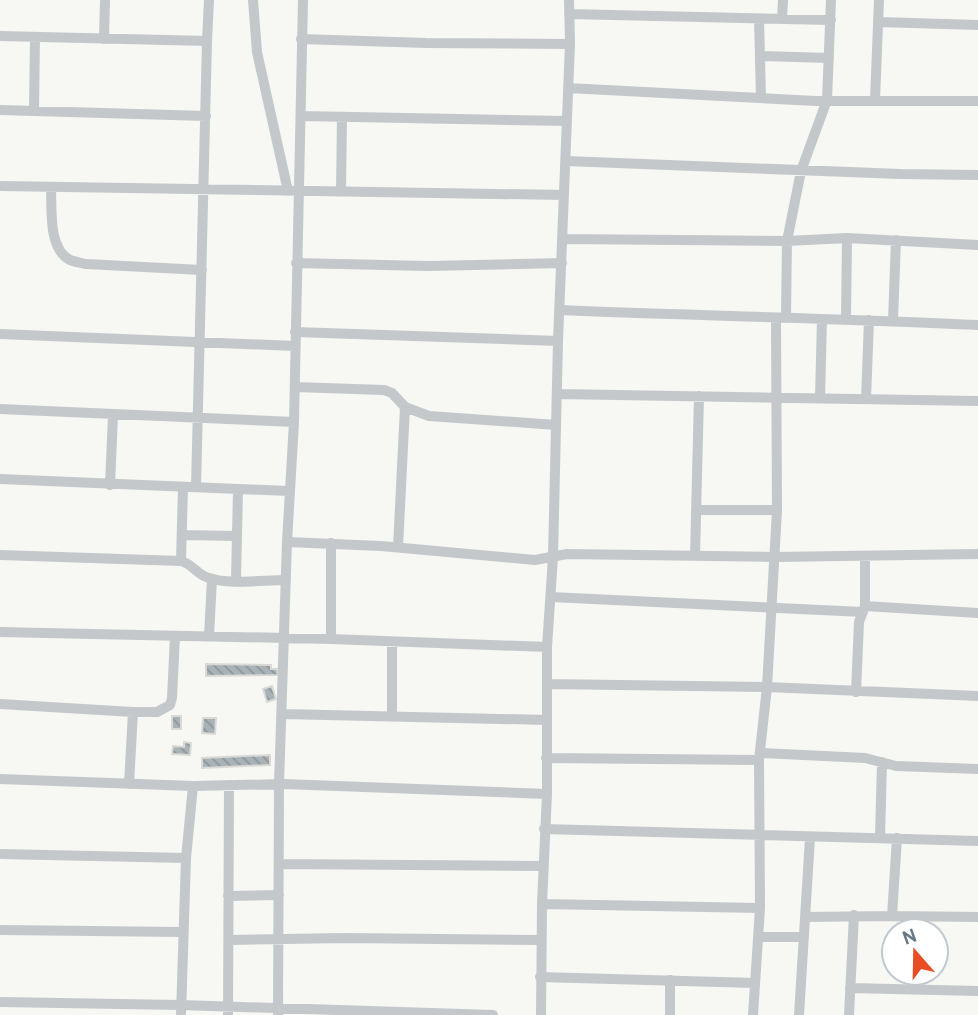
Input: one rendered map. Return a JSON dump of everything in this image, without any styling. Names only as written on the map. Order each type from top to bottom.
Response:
[{"type":"street","points":[[104,39],[105,0]]},
{"type":"street","points":[[196,487],[209,0]]},
{"type":"street","points":[[253,0],[257,52],[288,191]]},
{"type":"street","points":[[278,1012],[279,784],[286,542],[294,422],[303,0]]},
{"type":"street","points":[[541,1015],[547,794],[547,647],[553,557],[558,341],[570,44],[569,0]]},
{"type":"street","points":[[782,19],[783,0]]},
{"type":"street","points":[[753,1015],[760,908],[760,756],[767,687],[777,510],[775,397],[781,317],[787,241],[801,171],[827,100],[831,0]]},
{"type":"street","points":[[875,100],[878,0]]},
{"type":"street","points":[[569,14],[831,20]]},
{"type":"street","points":[[759,19],[761,98]]},
{"type":"street","points":[[878,22],[978,25]]},
{"type":"street","points":[[0,36],[207,41]]},
{"type":"street","points":[[34,111],[35,37]]},
{"type":"street","points":[[302,39],[570,44]]},
{"type":"street","points":[[760,56],[829,58]]},
{"type":"street","points":[[568,88],[816,101],[978,101]]},
{"type":"street","points":[[0,110],[205,116]]},
{"type":"street","points":[[301,116],[567,121]]},
{"type":"street","points":[[341,191],[342,117]]},
{"type":"street","points":[[566,161],[978,175]]},
{"type":"street","points":[[0,186],[564,195]]},
{"type":"street","points":[[51,188],[54,232],[62,254],[71,261],[202,270]]},
{"type":"street","points":[[563,239],[787,241],[847,238],[978,245]]},
{"type":"street","points":[[846,319],[847,238]]},
{"type":"street","points":[[893,321],[896,240]]},
{"type":"street","points":[[296,263],[428,266],[562,263]]},
{"type":"street","points":[[560,310],[978,325]]},
{"type":"street","points":[[820,398],[822,319]]},
{"type":"street","points":[[866,399],[869,320]]},
{"type":"street","points":[[295,332],[558,341]]},
{"type":"street","points":[[0,334],[295,346]]},
{"type":"street","points":[[295,387],[384,390],[392,393],[405,407],[429,416],[556,425]]},
{"type":"street","points":[[557,394],[978,401]]},
{"type":"street","points":[[695,556],[699,396]]},
{"type":"street","points":[[398,547],[405,407]]},
{"type":"street","points":[[0,409],[294,422]]},
{"type":"street","points":[[110,485],[113,415]]},
{"type":"street","points":[[0,479],[289,491]]},
{"type":"street","points":[[181,561],[183,487]]},
{"type":"street","points":[[236,580],[238,490]]},
{"type":"street","points":[[696,510],[777,510]]},
{"type":"street","points":[[182,535],[237,536]]},
{"type":"street","points":[[286,542],[398,547],[535,560],[567,554],[775,558],[978,554]]},
{"type":"street","points":[[331,543],[331,639]]},
{"type":"street","points":[[0,555],[181,561],[191,565],[199,575],[212,579],[286,580]]},
{"type":"street","points":[[856,692],[859,622],[864,609],[865,556]]},
{"type":"street","points":[[209,636],[212,579]]},
{"type":"street","points":[[551,597],[772,609],[978,613]]},
{"type":"street","points":[[0,632],[547,647]]},
{"type":"street","points":[[0,704],[157,712],[170,705],[175,636]]},
{"type":"street","points":[[392,643],[392,715]]},
{"type":"street","points":[[547,684],[767,687],[978,696]]},
{"type":"street","points":[[129,783],[133,712]]},
{"type":"street","points":[[283,714],[547,720]]},
{"type":"street","points":[[546,758],[866,758],[896,766],[978,769]]},
{"type":"street","points":[[880,838],[882,762]]},
{"type":"street","points":[[0,779],[192,786],[279,784],[547,794]]},
{"type":"street","points":[[228,1011],[229,785]]},
{"type":"street","points":[[181,1010],[182,932],[192,786]]},
{"type":"street","points":[[544,829],[978,841]]},
{"type":"street","points":[[799,1015],[810,838]]},
{"type":"street","points":[[892,916],[897,838]]},
{"type":"street","points":[[0,853],[186,858]]},
{"type":"street","points":[[280,864],[543,866]]},
{"type":"street","points":[[228,896],[279,895]]},
{"type":"street","points":[[542,904],[760,908]]},
{"type":"street","points":[[849,1015],[854,915]]},
{"type":"street","points":[[805,917],[978,917]]},
{"type":"street","points":[[0,930],[182,932]]},
{"type":"street","points":[[758,937],[804,937]]},
{"type":"street","points":[[229,940],[541,940]]},
{"type":"street","points":[[540,977],[755,983]]},
{"type":"street","points":[[670,980],[670,1015]]},
{"type":"street","points":[[850,988],[978,991]]},
{"type":"street","points":[[0,1002],[181,1010],[493,1015]]},
{"type":"building","points":[[206,664],[271,665],[271,669],[277,669],[278,675],[206,676]]},
{"type":"building","points":[[272,686],[276,699],[267,702],[263,689]]},
{"type":"building","points":[[172,716],[181,716],[181,729],[172,729]]},
{"type":"building","points":[[203,718],[216,718],[215,734],[202,733]]},
{"type":"building","points":[[184,742],[191,743],[190,755],[172,754],[173,746],[184,747]]},
{"type":"building","points":[[270,755],[270,765],[202,768],[202,758]]}]
